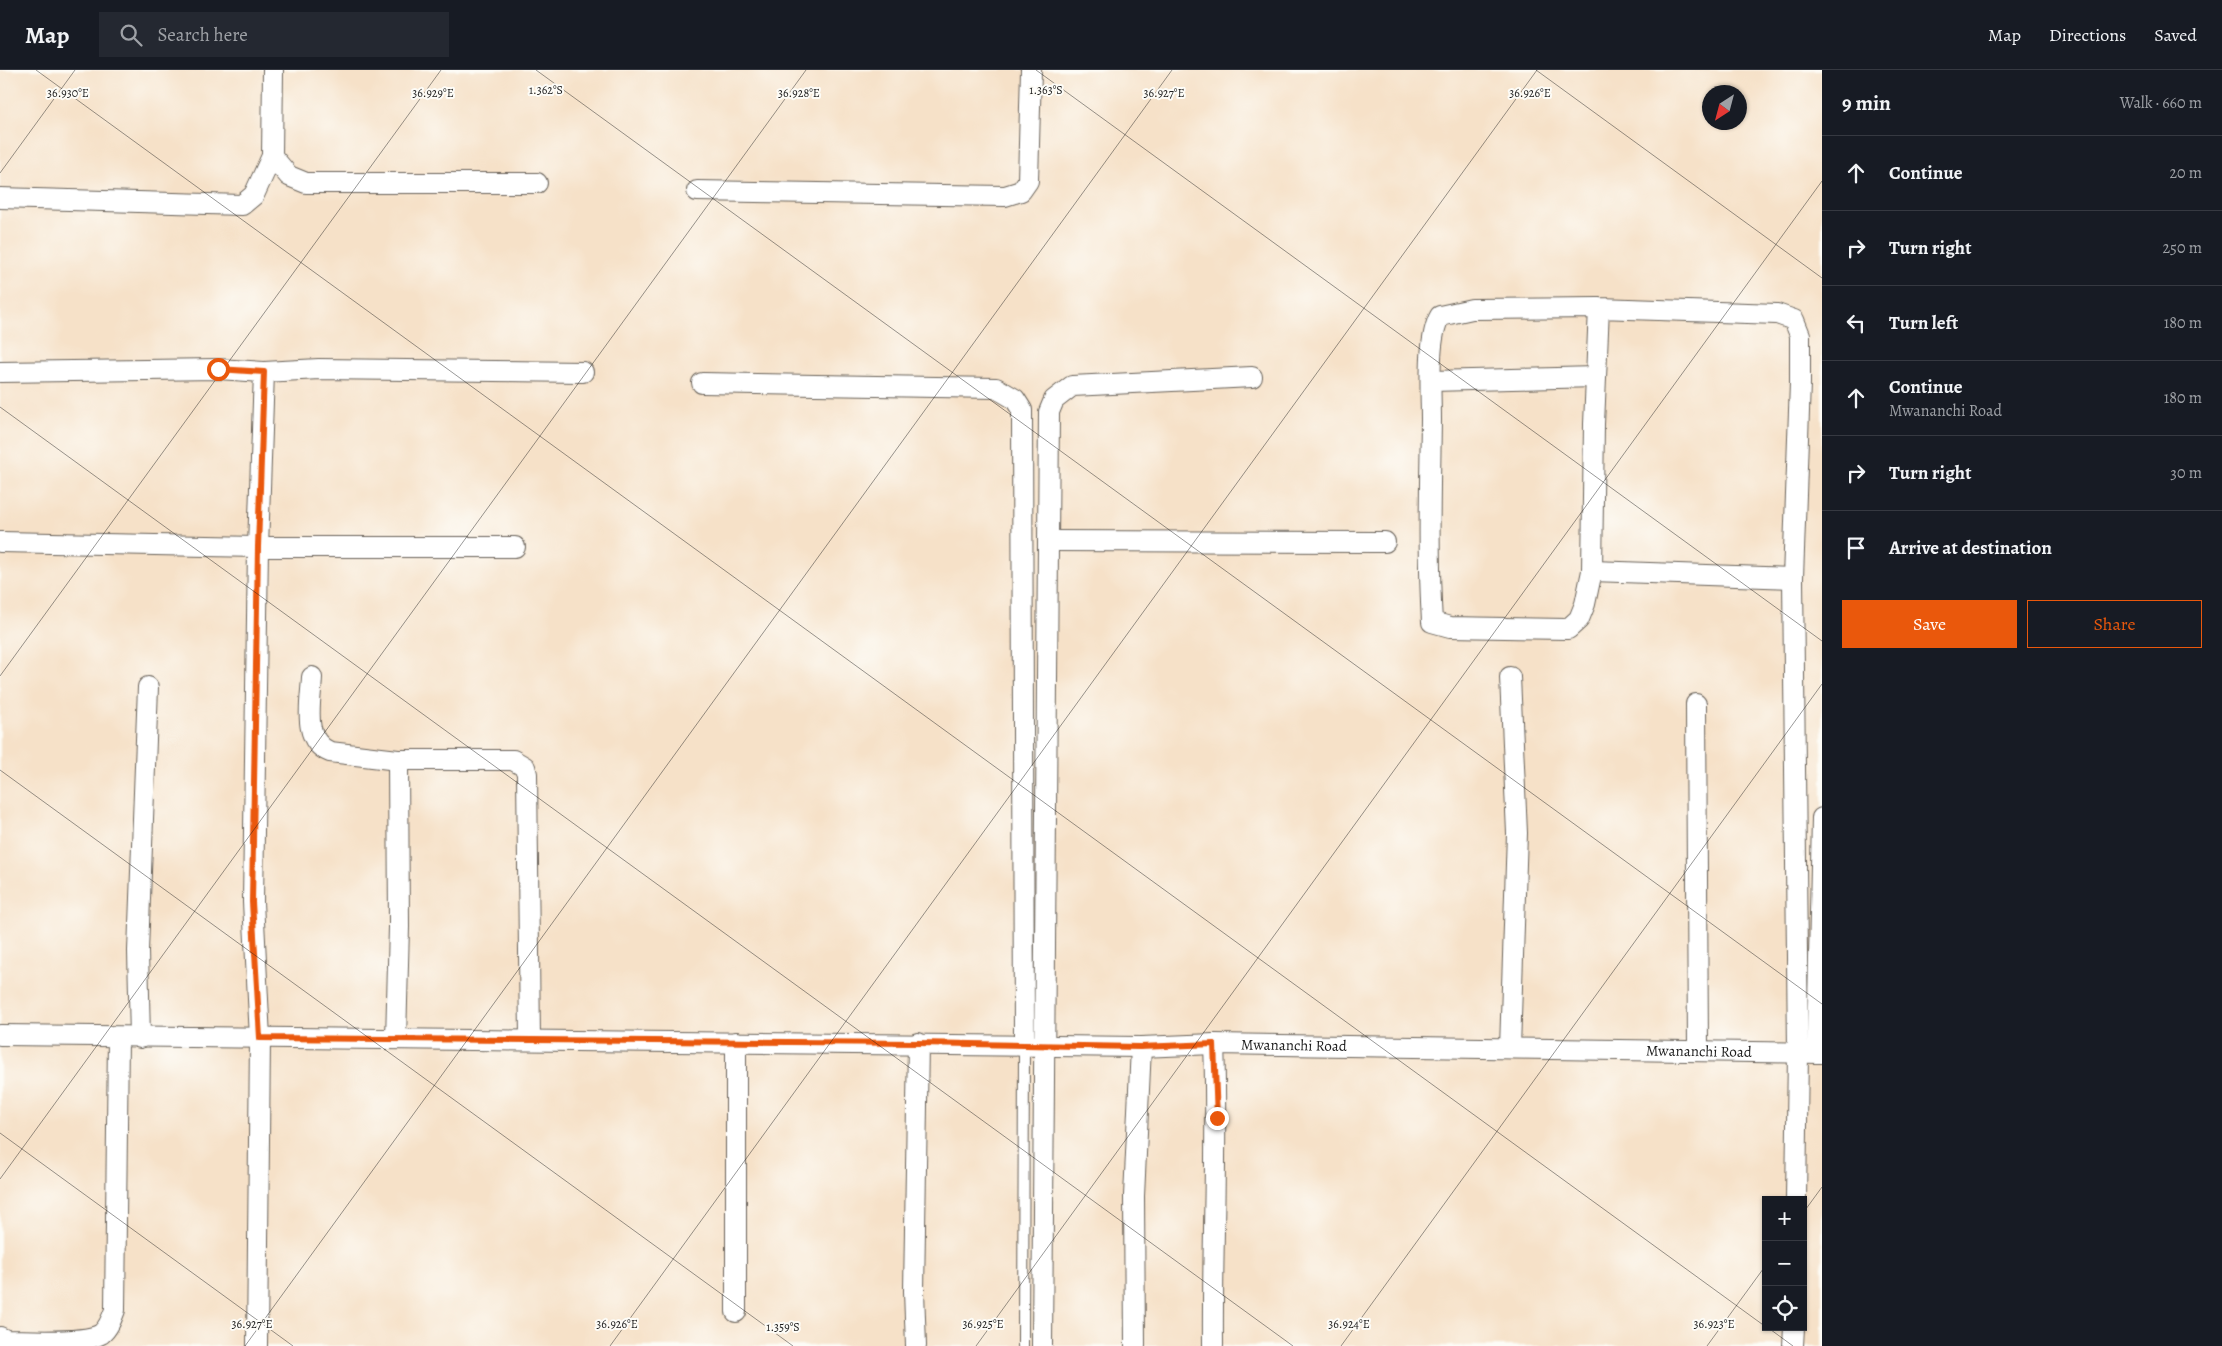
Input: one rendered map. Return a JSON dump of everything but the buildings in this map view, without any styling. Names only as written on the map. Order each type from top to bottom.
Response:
[{"type":"street","points":[[0,198],[242,205],[254,195],[272,156],[273,70]]},
{"type":"street","points":[[697,191],[1006,196],[1021,191],[1028,181],[1031,70]]},
{"type":"street","points":[[272,156],[288,176],[306,183],[537,183]]},
{"type":"street","points":[[1599,308],[1592,571],[1586,604],[1579,619],[1568,629],[1450,627],[1432,622],[1429,585],[1431,381],[1434,327],[1440,316],[1472,309],[1599,308],[1777,314],[1794,320],[1800,335],[1800,383],[1793,578],[1812,1052]]},
{"type":"street","points":[[0,372],[218,369],[264,372],[319,368],[583,372]]},
{"type":"street","points":[[257,1346],[260,1038],[252,902],[258,547],[264,372]]},
{"type":"street","points":[[1042,1346],[1050,412],[1054,400],[1072,386],[1252,377]]},
{"type":"street","points":[[1431,381],[1596,377]]},
{"type":"street","points":[[702,383],[996,388],[1008,393],[1015,399],[1022,410],[1024,1044]]},
{"type":"street","points":[[1048,541],[1385,542]]},
{"type":"street","points":[[0,542],[258,547],[515,547]]},
{"type":"street","points":[[1592,571],[1793,578]]},
{"type":"street","points":[[312,677],[311,732],[315,741],[322,748],[330,752],[398,760],[513,760],[525,767],[527,774],[530,1040]]},
{"type":"street","points":[[1510,677],[1517,833],[1510,1048]]},
{"type":"street","points":[[140,1038],[138,951],[148,686]]},
{"type":"street","points":[[1696,704],[1698,1051]]},
{"type":"street","points":[[396,1039],[399,928],[398,760]]},
{"type":"street","points":[[1796,1196],[1812,1052],[1822,818]]},
{"type":"street","name":"Mwananchi Road","points":[[0,1035],[140,1038],[1045,1044],[1140,1047],[1214,1044],[1812,1052]]},
{"type":"street","points":[[0,1338],[6,1340],[86,1339],[102,1334],[115,1310],[118,1037]]},
{"type":"street","points":[[736,1042],[736,1312]]},
{"type":"street","points":[[916,1346],[914,1290],[918,1043]]},
{"type":"street","points":[[1213,1346],[1212,1278],[1217,1118],[1214,1044]]},
{"type":"street","points":[[1135,1346],[1134,1196],[1140,1047]]},
{"type":"street","points":[[1793,1346],[1794,1331]]},
{"type":"lane","points":[[1022,1346],[1024,1044]]},
{"type":"route","points":[[218,369],[264,372],[258,547],[252,902],[260,1038],[1045,1044],[1140,1047],[1214,1044],[1217,1118]]}]
